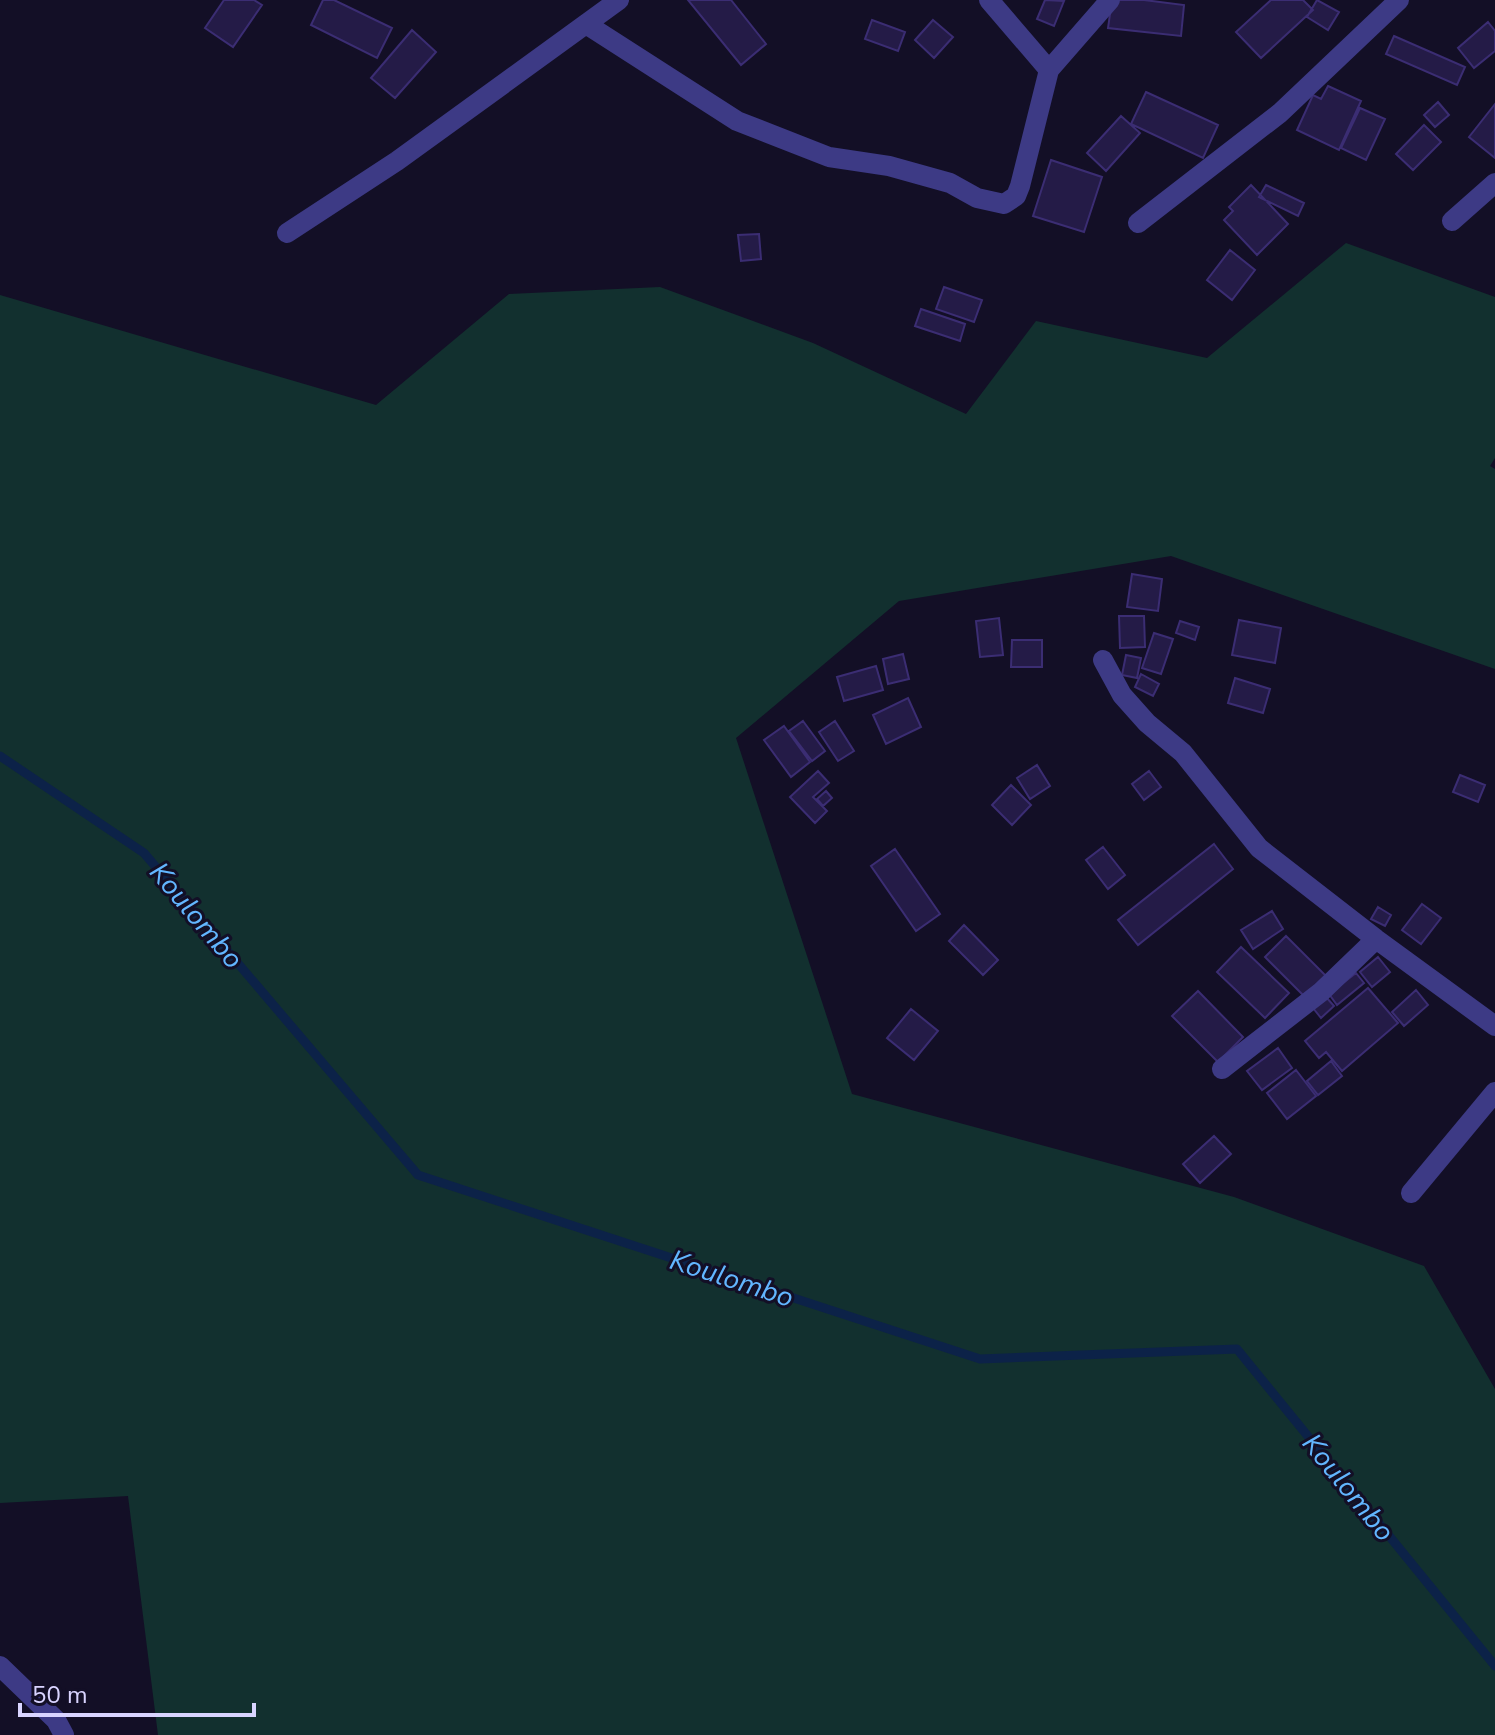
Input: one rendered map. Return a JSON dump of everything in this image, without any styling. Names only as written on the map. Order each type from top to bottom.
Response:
[{"type":"street","points":[[287,233],[397,161],[619,0]]},
{"type":"street","points":[[989,0],[1049,70]]},
{"type":"street","points":[[586,24],[737,121],[829,157],[889,166],[950,183],[977,198],[1004,204],[1016,196],[1020,186],[1049,70],[1110,0]]},
{"type":"street","points":[[1138,223],[1280,113],[1399,0]]},
{"type":"street","points":[[1452,221],[1495,183]]},
{"type":"street","points":[[1103,660],[1122,695],[1147,723],[1183,753],[1259,848],[1495,1026]]},
{"type":"street","points":[[1222,1069],[1321,992],[1376,939]]},
{"type":"street","points":[[1411,1193],[1495,1092]]},
{"type":"street","points":[[0,1666],[56,1720],[64,1735]]},
{"type":"green space","points":[[1346,243],[1495,297],[1495,458],[1490,466],[1495,469],[1495,669],[1171,556],[899,601],[736,738],[852,1094],[1234,1197],[1424,1266],[1495,1389],[1495,1735],[158,1735],[128,1496],[0,1503],[0,295],[376,405],[509,294],[660,287],[813,343],[966,414],[1036,321],[1207,358]]},
{"type":"building","points":[[224,0],[254,0],[262,5],[233,47],[205,28]]},
{"type":"building","points":[[323,0],[334,0],[392,28],[377,58],[311,25]]},
{"type":"building","points":[[688,0],[731,0],[766,44],[741,65]]},
{"type":"building","points":[[1045,0],[1064,1],[1054,26],[1037,19]]},
{"type":"building","points":[[1112,0],[1184,5],[1181,36],[1108,28]]},
{"type":"building","points":[[1271,0],[1303,0],[1313,10],[1261,58],[1236,32]]},
{"type":"building","points":[[1317,0],[1339,12],[1328,30],[1307,17]]},
{"type":"building","points":[[872,20],[905,32],[898,51],[865,39]]},
{"type":"building","points":[[933,20],[953,37],[934,58],[915,40]]},
{"type":"building","points":[[1488,22],[1495,31],[1495,51],[1474,68],[1458,48]]},
{"type":"building","points":[[412,30],[436,52],[395,98],[371,78]]},
{"type":"building","points":[[1394,36],[1465,67],[1457,85],[1386,54]]},
{"type":"building","points":[[1328,86],[1361,101],[1339,150],[1297,130],[1313,95],[1321,99]]},
{"type":"building","points":[[1146,92],[1218,125],[1203,158],[1131,124]]},
{"type":"building","points":[[1438,102],[1449,115],[1435,127],[1424,115]]},
{"type":"building","points":[[1495,104],[1495,158],[1469,137]]},
{"type":"building","points":[[1360,108],[1385,119],[1366,160],[1341,148]]},
{"type":"building","points":[[1121,116],[1140,133],[1106,171],[1087,153]]},
{"type":"building","points":[[1424,125],[1441,142],[1413,170],[1396,154]]},
{"type":"building","points":[[1051,160],[1102,177],[1084,232],[1033,216]]},
{"type":"building","points":[[1251,185],[1288,224],[1257,255],[1224,220],[1233,211],[1229,207]]},
{"type":"building","points":[[1266,185],[1304,203],[1298,216],[1259,197]]},
{"type":"building","points":[[759,234],[761,259],[741,261],[738,235]]},
{"type":"building","points":[[1230,250],[1255,270],[1232,300],[1207,280]]},
{"type":"building","points":[[944,287],[982,300],[974,322],[936,309]]},
{"type":"building","points":[[921,309],[965,324],[960,341],[915,326]]},
{"type":"building","points":[[1132,574],[1162,579],[1158,611],[1127,607]]},
{"type":"building","points":[[1119,616],[1144,616],[1145,647],[1120,648]]},
{"type":"building","points":[[999,618],[1003,655],[980,657],[976,621]]},
{"type":"building","points":[[1239,620],[1281,628],[1275,663],[1232,655]]},
{"type":"building","points":[[1180,621],[1199,627],[1195,640],[1176,633]]},
{"type":"building","points":[[1154,633],[1173,639],[1161,674],[1142,668]]},
{"type":"building","points":[[1012,640],[1042,640],[1042,667],[1011,667]]},
{"type":"building","points":[[903,654],[909,679],[888,684],[883,659]]},
{"type":"building","points":[[1126,655],[1141,658],[1137,678],[1122,675]]},
{"type":"building","points":[[876,666],[883,690],[844,701],[837,677]]},
{"type":"building","points":[[1141,674],[1159,684],[1153,696],[1135,687]]},
{"type":"building","points":[[1235,678],[1270,689],[1263,713],[1228,703]]},
{"type":"building","points":[[908,698],[921,727],[886,744],[873,715]]},
{"type":"building","points":[[803,721],[825,751],[812,761],[789,731]]},
{"type":"building","points":[[835,721],[854,751],[838,761],[819,732]]},
{"type":"building","points":[[784,726],[810,762],[791,777],[764,740]]},
{"type":"building","points":[[1037,765],[1050,786],[1030,799],[1017,778]]},
{"type":"building","points":[[818,771],[829,783],[813,797],[827,811],[815,823],[790,797]]},
{"type":"building","points":[[1149,771],[1161,787],[1144,800],[1132,784]]},
{"type":"building","points":[[1460,775],[1485,785],[1478,802],[1453,792]]},
{"type":"building","points":[[1011,785],[1031,805],[1012,825],[992,805]]},
{"type":"building","points":[[826,791],[832,798],[823,806],[817,799]]},
{"type":"building","points":[[1214,844],[1233,869],[1138,945],[1118,920]]},
{"type":"building","points":[[1103,847],[1125,875],[1108,889],[1086,860]]},
{"type":"building","points":[[895,849],[940,914],[916,931],[871,866]]},
{"type":"building","points":[[1422,904],[1441,918],[1421,944],[1402,930]]},
{"type":"building","points":[[1378,907],[1391,915],[1385,926],[1371,919]]},
{"type":"building","points":[[1272,911],[1283,929],[1253,949],[1241,930]]},
{"type":"building","points":[[964,925],[998,960],[983,975],[949,941]]},
{"type":"building","points":[[1286,936],[1327,977],[1306,998],[1265,957]]},
{"type":"building","points":[[1241,947],[1289,993],[1265,1018],[1217,972]]},
{"type":"building","points":[[1378,957],[1390,972],[1372,987],[1360,972]]},
{"type":"building","points":[[1356,973],[1364,983],[1337,1005],[1329,994]]},
{"type":"building","points":[[1368,988],[1398,1023],[1342,1071],[1326,1052],[1319,1058],[1305,1041]]},
{"type":"building","points":[[1416,990],[1428,1005],[1404,1026],[1392,1012]]},
{"type":"building","points":[[1198,991],[1243,1037],[1218,1062],[1172,1016]]},
{"type":"building","points":[[1326,997],[1334,1006],[1321,1018],[1313,1008]]},
{"type":"building","points":[[911,1009],[938,1031],[914,1060],[887,1038]]},
{"type":"building","points":[[1278,1048],[1292,1068],[1262,1090],[1247,1071]]},
{"type":"building","points":[[1331,1061],[1342,1076],[1318,1095],[1307,1081]]},
{"type":"building","points":[[1296,1070],[1316,1096],[1287,1119],[1267,1093]]},
{"type":"building","points":[[1214,1136],[1231,1154],[1200,1183],[1183,1164]]},
{"type":"waterway","name":"Koulombo","points":[[0,756],[144,853],[418,1175],[980,1359],[1237,1349],[1495,1666]]}]
